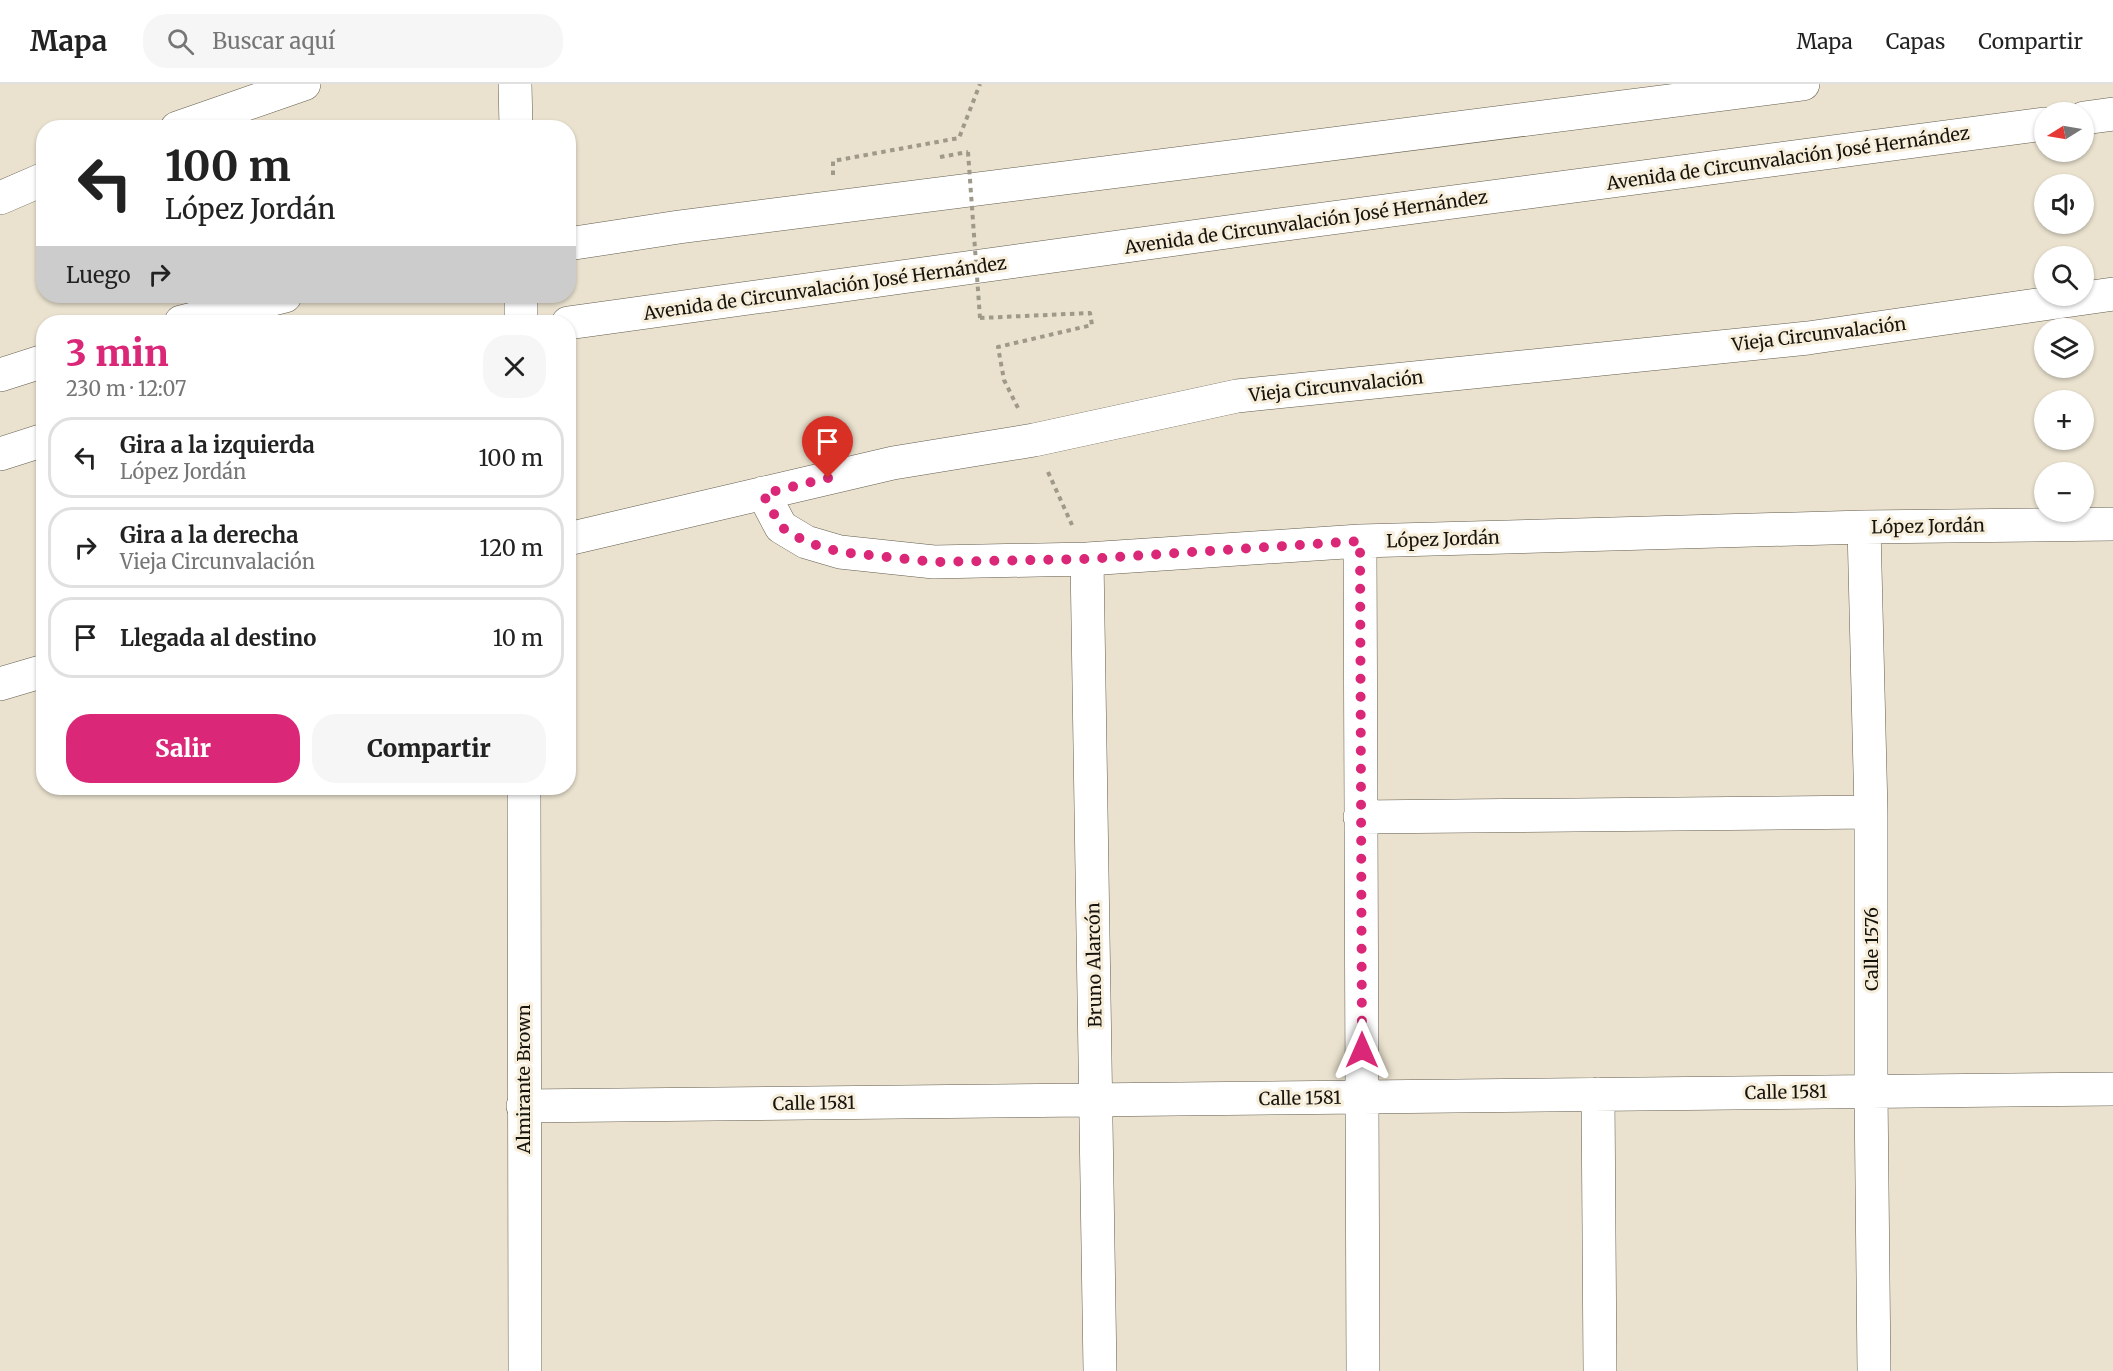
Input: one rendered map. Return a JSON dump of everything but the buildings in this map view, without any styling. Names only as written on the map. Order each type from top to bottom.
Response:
[{"type":"main road","points":[[200,120],[304,84]]},
{"type":"main road","points":[[515,84],[516,120]]},
{"type":"main road","points":[[576,243],[679,227],[1803,84]]},
{"type":"main road","points":[[2094,117],[2113,114]]},
{"type":"main road","name":"Avenida de Circunvalación José Hernández","points":[[576,322],[1249,229],[2034,125]]},
{"type":"main road","points":[[0,198],[36,182]]},
{"type":"main road","name":"Vieja Circunvalación","points":[[576,537],[893,463],[1034,440],[1237,396],[1808,338],[2113,294]]},
{"type":"main road","points":[[209,315],[257,303]]},
{"type":"main road","points":[[0,375],[36,364]]},
{"type":"main road","points":[[0,454],[36,443]]},
{"type":"main road","name":"López Jordán","points":[[763,494],[781,527],[806,542],[840,552],[934,562],[1087,559],[1360,541],[1864,527],[2113,524]]},
{"type":"main road","name":"Calle 1576","points":[[1864,527],[1871,812],[1874,1371]]},
{"type":"main road","points":[[1360,541],[1363,1371]]},
{"type":"main road","name":"Bruno Alarcón","points":[[1087,559],[1100,1371]]},
{"type":"main road","points":[[0,684],[36,673]]},
{"type":"main road","name":"Almirante Brown","points":[[524,795],[525,1371]]},
{"type":"main road","points":[[1360,817],[1871,812]]},
{"type":"main road","name":"Calle 1581","points":[[523,1106],[2113,1089]]},
{"type":"main road","points":[[1598,1094],[1600,1371]]},
{"type":"path","points":[[844,173],[833,175],[833,161],[960,138],[980,84]]},
{"type":"path","points":[[934,158],[968,152],[980,318],[1090,313],[1092,325],[998,347],[1004,380]]},
{"type":"route","points":[[828,478],[763,494],[781,527],[806,542],[840,552],[934,562],[1087,559],[1360,541],[1362,1050]]}]
